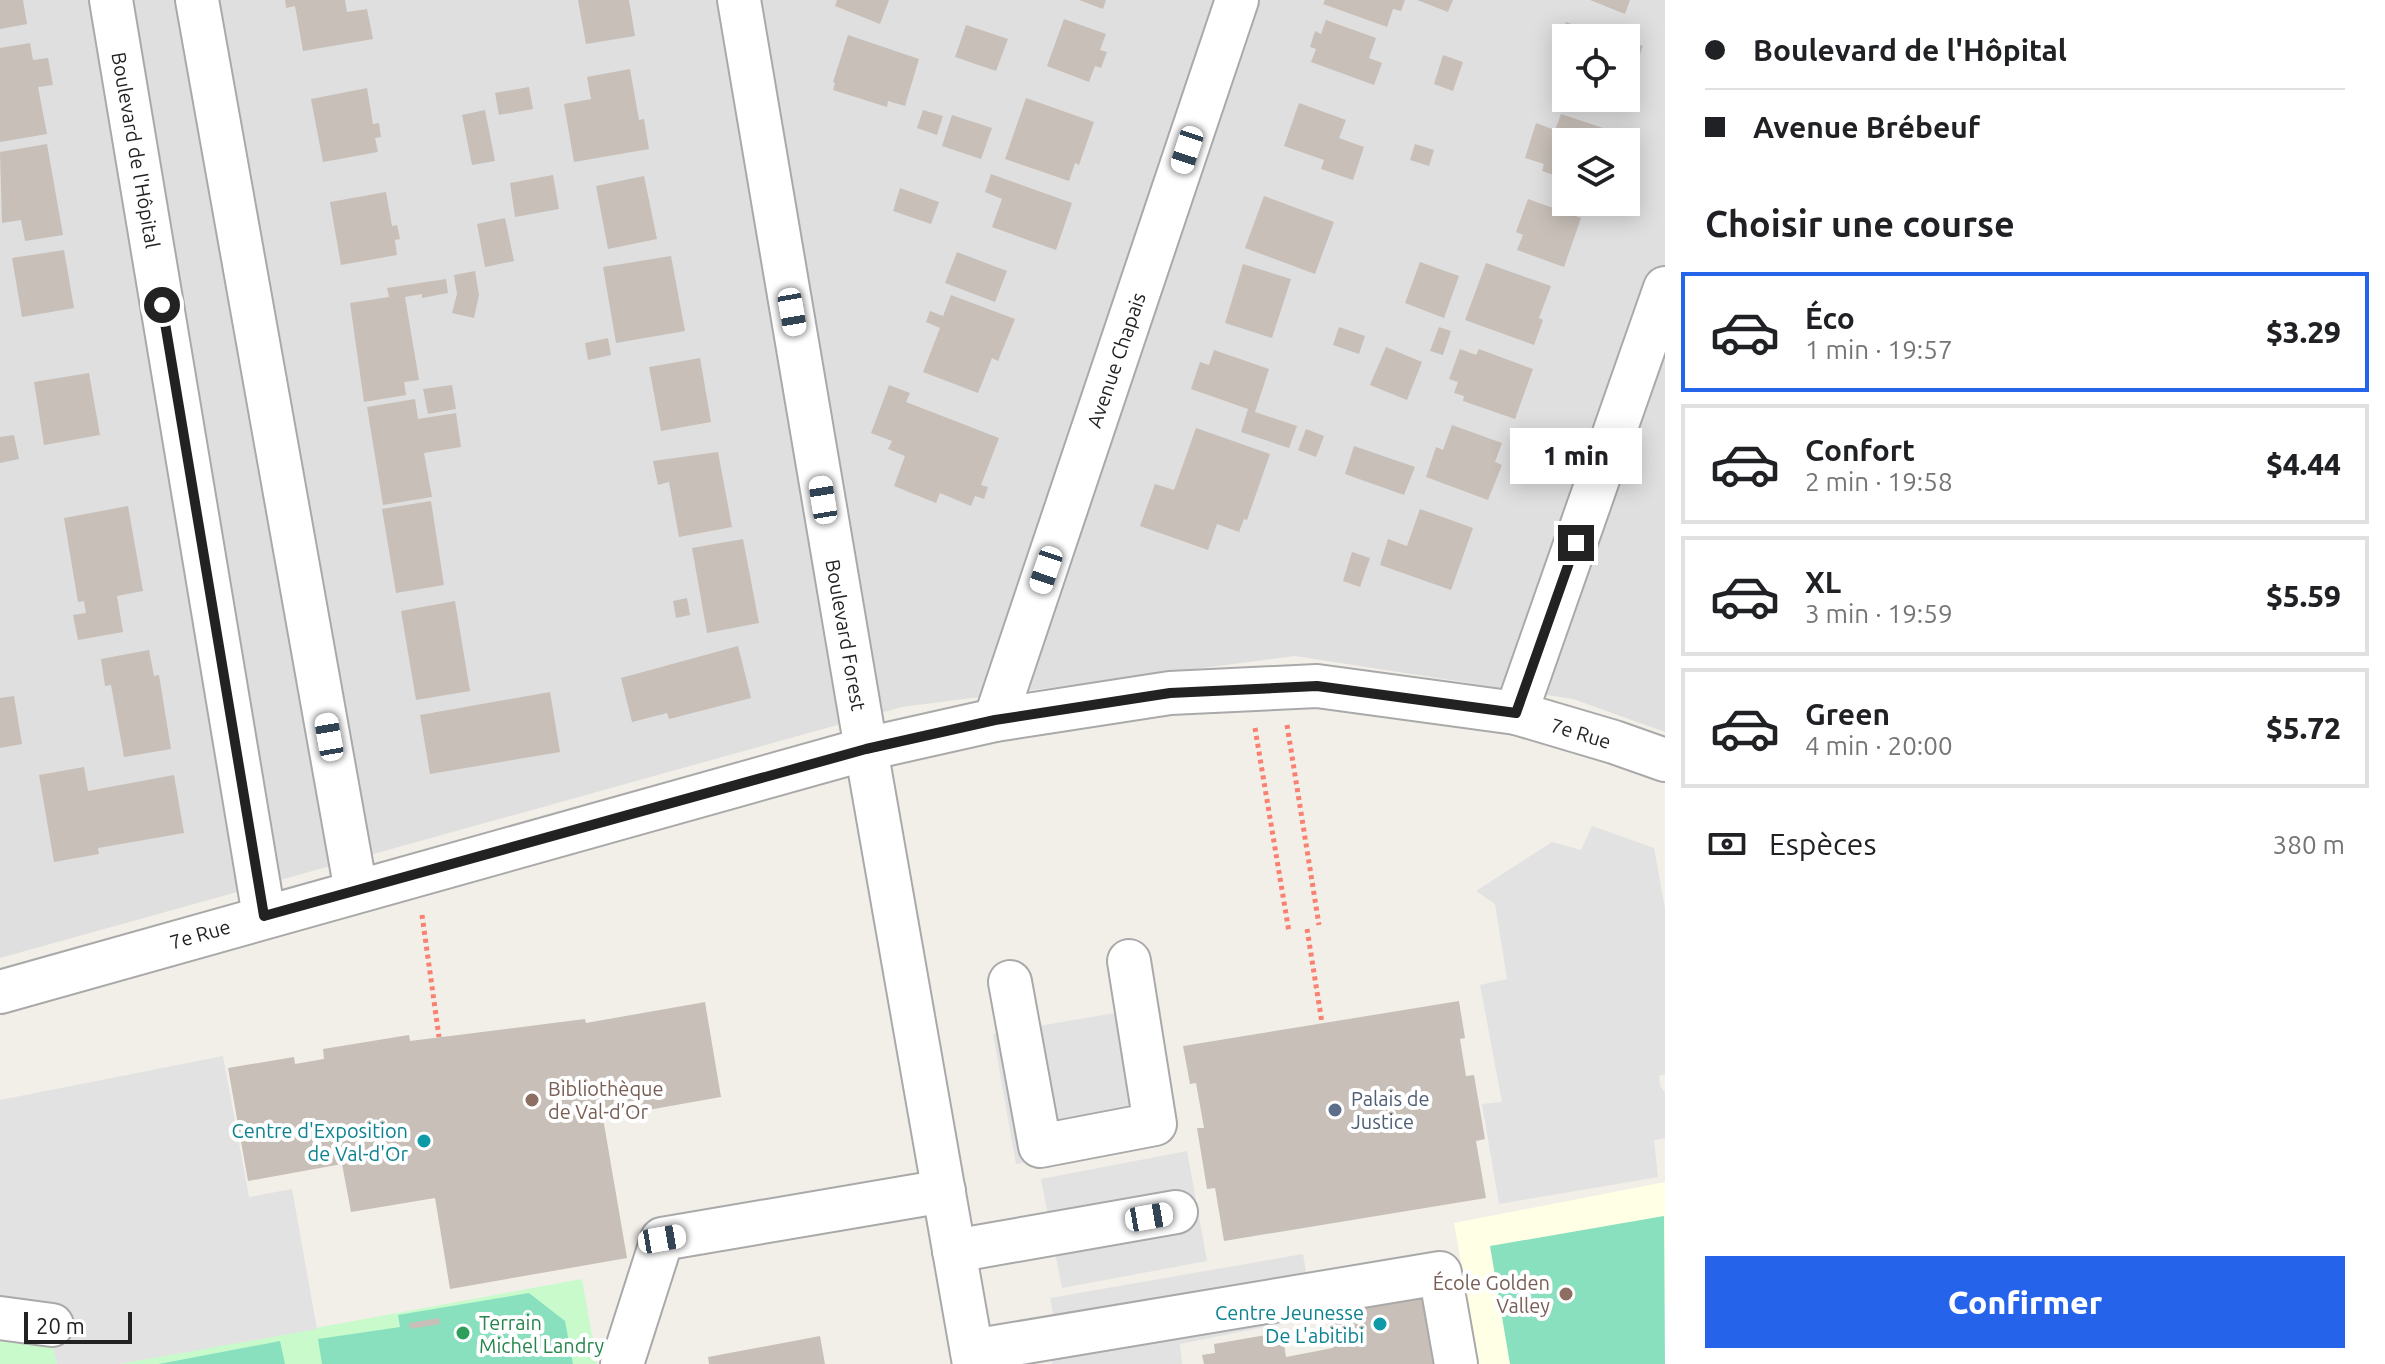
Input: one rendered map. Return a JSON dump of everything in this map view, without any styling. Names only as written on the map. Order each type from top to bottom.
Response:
[{"type":"street","name":"Boulevard de l'Hôpital","points":[[111,0],[264,916]]},
{"type":"street","points":[[197,0],[356,891]]},
{"type":"street","name":"Boulevard Forest","points":[[739,0],[973,1357]]},
{"type":"street","name":"Avenue Chapais","points":[[995,720],[1237,0]]},
{"type":"street","points":[[1516,713],[1665,288]]},
{"type":"street","name":"7e Rue","points":[[0,992],[866,749],[995,720],[1170,693],[1317,686],[1516,713],[1665,760]]},
{"type":"street","points":[[1010,982],[1040,1146],[1155,1124],[1129,961]]},
{"type":"street","points":[[622,1364],[662,1239],[944,1191]]},
{"type":"street","points":[[954,1251],[1176,1212]]},
{"type":"street","points":[[973,1357],[1440,1273],[1456,1364]]},
{"type":"street","points":[[0,1318],[52,1325]]},
{"type":"path","points":[[1265,688],[1319,925]]},
{"type":"path","points":[[1265,688],[1289,932]]},
{"type":"path","points":[[416,874],[439,1037]]},
{"type":"path","points":[[1307,929],[1322,1023]]},
{"type":"shaded area","points":[[0,0],[1665,0],[1665,732],[1573,699],[1295,656],[902,707],[0,958]]},
{"type":"shaded area","points":[[1592,826],[1654,848],[1665,909],[1665,1074],[1659,1076],[1665,1093],[1665,1138],[1654,1140],[1658,1177],[1499,1204],[1482,1104],[1502,1102],[1480,985],[1507,979],[1495,904],[1476,891],[1552,842],[1581,850]]},
{"type":"shaded area","points":[[1149,1007],[1172,1136],[1016,1164],[993,1034]]},
{"type":"shaded area","points":[[223,1056],[249,1197],[292,1189],[317,1329],[119,1364],[57,1364],[52,1345],[0,1337],[0,1100]]},
{"type":"shaded area","points":[[1187,1151],[1207,1261],[1062,1288],[1041,1179]]},
{"type":"shaded area","name":"École Golden Valley","points":[[1665,1182],[1665,1364],[1479,1364],[1454,1223]]},
{"type":"shaded area","points":[[1303,1254],[1313,1313],[1295,1321],[1180,1344],[1182,1364],[1052,1364],[1045,1321],[1054,1319],[1050,1298]]},
{"type":"green space","name":"École Golden Valley","points":[[1664,1216],[1665,1364],[1510,1364],[1490,1246]]},
{"type":"green space","name":"Terrain Michel Landry","points":[[582,1279],[597,1364],[119,1364]]},
{"type":"green space","name":"Terrain Michel Landry","points":[[529,1293],[565,1321],[573,1364],[322,1364],[318,1339],[400,1327],[398,1315]]},
{"type":"green space","points":[[0,1337],[52,1345],[57,1364],[0,1364]]},
{"type":"green space","points":[[280,1341],[285,1364],[159,1364]]},
{"type":"building","points":[[0,0],[23,0],[27,24],[0,29]]},
{"type":"building","points":[[285,0],[345,0],[347,12],[367,9],[373,39],[303,51],[295,6],[286,8]]},
{"type":"building","points":[[578,0],[629,0],[635,36],[586,44]]},
{"type":"building","points":[[837,0],[889,0],[880,24],[835,6]]},
{"type":"building","points":[[1079,0],[1106,0],[1103,9]]},
{"type":"building","points":[[1325,0],[1405,0],[1401,11],[1393,9],[1387,27],[1323,4]]},
{"type":"building","points":[[1417,0],[1453,0],[1448,12]]},
{"type":"building","points":[[1590,0],[1630,0],[1625,14]]},
{"type":"building","points":[[1064,19],[1106,34],[1100,50],[1107,52],[1101,68],[1095,66],[1089,82],[1047,66]]},
{"type":"building","points":[[1326,20],[1376,38],[1369,58],[1382,63],[1374,85],[1311,62],[1316,49],[1310,47],[1315,31],[1321,34]]},
{"type":"building","points":[[966,25],[1008,39],[996,71],[955,57]]},
{"type":"building","points":[[848,35],[919,59],[905,106],[888,101],[887,107],[833,90]]},
{"type":"building","points":[[30,43],[33,60],[48,58],[53,85],[38,87],[47,134],[0,142],[0,48]]},
{"type":"building","points":[[1443,55],[1463,62],[1453,91],[1434,84]]},
{"type":"building","points":[[630,69],[639,120],[644,119],[649,149],[574,162],[564,104],[591,99],[587,77]]},
{"type":"building","points":[[529,87],[533,109],[499,115],[495,93]]},
{"type":"building","points":[[367,88],[373,124],[379,123],[381,137],[375,138],[378,152],[323,162],[311,99]]},
{"type":"building","points":[[1026,98],[1094,122],[1079,165],[1075,163],[1069,181],[1005,159]]},
{"type":"building","points":[[1299,103],[1346,120],[1339,138],[1364,147],[1353,180],[1321,169],[1324,160],[1284,146]]},
{"type":"building","points":[[485,110],[495,161],[472,165],[462,115]]},
{"type":"building","points":[[923,110],[943,116],[937,135],[917,128]]},
{"type":"building","points":[[1561,114],[1603,128],[1556,128]]},
{"type":"building","points":[[952,115],[992,128],[981,159],[942,146]]},
{"type":"building","points":[[1536,123],[1552,129],[1552,174],[1542,171],[1544,164],[1525,158]]},
{"type":"building","points":[[47,144],[63,235],[25,241],[21,220],[2,223],[0,152]]},
{"type":"building","points":[[1415,144],[1434,150],[1429,166],[1410,160]]},
{"type":"building","points":[[991,174],[1072,203],[1056,250],[992,227],[1002,199],[985,192]]},
{"type":"building","points":[[553,175],[559,209],[515,217],[510,183]]},
{"type":"building","points":[[644,176],[657,239],[608,249],[596,186]]},
{"type":"building","points":[[900,188],[939,202],[931,224],[893,211]]},
{"type":"building","points":[[386,192],[392,226],[397,225],[400,239],[395,240],[397,255],[341,265],[330,202]]},
{"type":"building","points":[[1264,196],[1334,222],[1315,274],[1245,248]]},
{"type":"building","points":[[1528,199],[1552,208],[1552,216],[1581,218],[1564,267],[1517,250],[1523,235],[1516,232]]},
{"type":"building","points":[[505,218],[514,261],[485,267],[477,224]]},
{"type":"building","points":[[64,250],[74,308],[22,317],[12,258]]},
{"type":"building","points":[[957,252],[1007,271],[995,302],[945,283]]},
{"type":"building","points":[[671,256],[685,331],[616,343],[603,267]]},
{"type":"building","points":[[1420,262],[1459,276],[1444,318],[1405,303]]},
{"type":"building","points":[[1486,263],[1551,286],[1539,318],[1543,320],[1534,345],[1465,320]]},
{"type":"building","points":[[1243,264],[1291,279],[1272,338],[1225,323]]},
{"type":"building","points":[[475,271],[479,295],[474,318],[452,313],[457,294],[454,275]]},
{"type":"building","points":[[446,279],[448,293],[422,298],[422,294],[405,297],[419,380],[404,382],[406,395],[364,402],[350,303],[389,297],[387,288]]},
{"type":"building","points":[[951,295],[1015,319],[998,361],[992,358],[978,393],[923,372],[940,328],[926,322],[930,311],[943,316]]},
{"type":"building","points":[[1339,327],[1365,336],[1359,354],[1333,345]]},
{"type":"building","points":[[1439,327],[1451,331],[1443,355],[1430,351]]},
{"type":"building","points":[[608,338],[611,355],[588,360],[585,343]]},
{"type":"building","points":[[1386,347],[1422,362],[1407,400],[1370,385]]},
{"type":"building","points":[[1460,349],[1476,355],[1479,349],[1533,369],[1515,419],[1463,401],[1464,396],[1454,393],[1458,382],[1449,379]]},
{"type":"building","points":[[1214,350],[1269,369],[1255,412],[1297,426],[1289,448],[1241,432],[1248,409],[1191,389],[1200,362],[1209,365]]},
{"type":"building","points":[[700,358],[711,422],[661,431],[649,367]]},
{"type":"building","points":[[89,373],[100,435],[44,445],[34,382]]},
{"type":"building","points":[[452,385],[456,409],[428,414],[423,389]]},
{"type":"building","points":[[889,385],[910,393],[906,402],[999,438],[981,485],[988,487],[984,499],[975,496],[971,506],[940,493],[936,503],[894,486],[905,456],[888,449],[892,441],[871,433]]},
{"type":"building","points":[[415,399],[418,419],[456,413],[461,447],[424,453],[432,497],[383,505],[367,407]]},
{"type":"building","points":[[1452,425],[1502,443],[1495,462],[1502,465],[1488,500],[1426,477],[1436,447],[1443,450]]},
{"type":"building","points":[[1196,428],[1270,454],[1247,520],[1244,519],[1239,532],[1217,524],[1208,550],[1140,526],[1155,484],[1174,490]]},
{"type":"building","points":[[1306,429],[1324,436],[1316,457],[1298,450]]},
{"type":"building","points":[[14,435],[19,459],[0,463],[0,437]]},
{"type":"building","points":[[1354,446],[1415,467],[1404,495],[1345,474]]},
{"type":"building","points":[[718,452],[732,527],[679,537],[669,482],[658,485],[653,461]]},
{"type":"building","points":[[431,501],[444,585],[396,593],[382,509]]},
{"type":"building","points":[[128,506],[143,591],[117,596],[123,632],[78,640],[73,615],[86,613],[84,601],[78,602],[64,518]]},
{"type":"building","points":[[1420,509],[1473,528],[1451,590],[1380,565],[1388,539],[1407,546]]},
{"type":"building","points":[[743,539],[759,623],[707,633],[692,548]]},
{"type":"building","points":[[1352,552],[1370,558],[1360,587],[1343,581]]},
{"type":"building","points":[[687,598],[690,615],[676,618],[673,601]]},
{"type":"building","points":[[455,601],[470,691],[416,700],[401,611]]},
{"type":"building","points":[[738,646],[751,698],[669,719],[667,713],[632,722],[621,678]]},
{"type":"building","points":[[149,650],[154,676],[159,675],[171,749],[124,757],[111,685],[105,686],[101,659]]},
{"type":"building","points":[[550,692],[560,752],[430,774],[420,715]]},
{"type":"building","points":[[14,696],[22,744],[0,748],[0,698]]},
{"type":"building","points":[[84,767],[88,791],[174,775],[184,833],[98,848],[99,854],[54,862],[39,775]]},
{"type":"building","points":[[1459,1001],[1465,1038],[1460,1039],[1466,1076],[1474,1075],[1485,1139],[1476,1141],[1486,1198],[1224,1241],[1215,1188],[1207,1189],[1197,1128],[1204,1128],[1196,1083],[1190,1084],[1183,1046]]},
{"type":"building","name":"Centre d'Exposition de Val-d'Or","points":[[705,1002],[721,1097],[603,1118],[627,1258],[450,1289],[435,1198],[351,1212],[342,1164],[248,1181],[228,1068],[294,1057],[295,1064],[324,1059],[323,1049],[409,1035],[410,1041],[585,1019],[586,1023]]},
{"type":"building","name":"Centre Jeunesse De L'abitibi","points":[[1427,1297],[1439,1364],[1204,1364],[1202,1355],[1215,1353],[1214,1344],[1272,1334],[1274,1346],[1284,1344],[1286,1357],[1333,1348],[1327,1314]]},
{"type":"building","points":[[439,1318],[440,1324],[410,1329],[409,1323]]},
{"type":"building","points":[[820,1336],[825,1364],[709,1364],[708,1357]]},
{"type":"place","name":"Bibliothèque de Val-d’Or","points":[[532,1100]]},
{"type":"place","name":"Palais de Justice","points":[[1335,1110]]},
{"type":"place","name":"Centre d'Exposition de Val-d'Or","points":[[424,1141]]},
{"type":"place","name":"École Golden Valley","points":[[1566,1294]]},
{"type":"place","name":"Centre Jeunesse De L'abitibi","points":[[1380,1324]]},
{"type":"place","name":"Terrain Michel Landry","points":[[463,1333]]},
{"type":"route","points":[[162,305],[264,916],[866,749],[995,720],[1170,693],[1317,686],[1516,713],[1576,543]]}]
